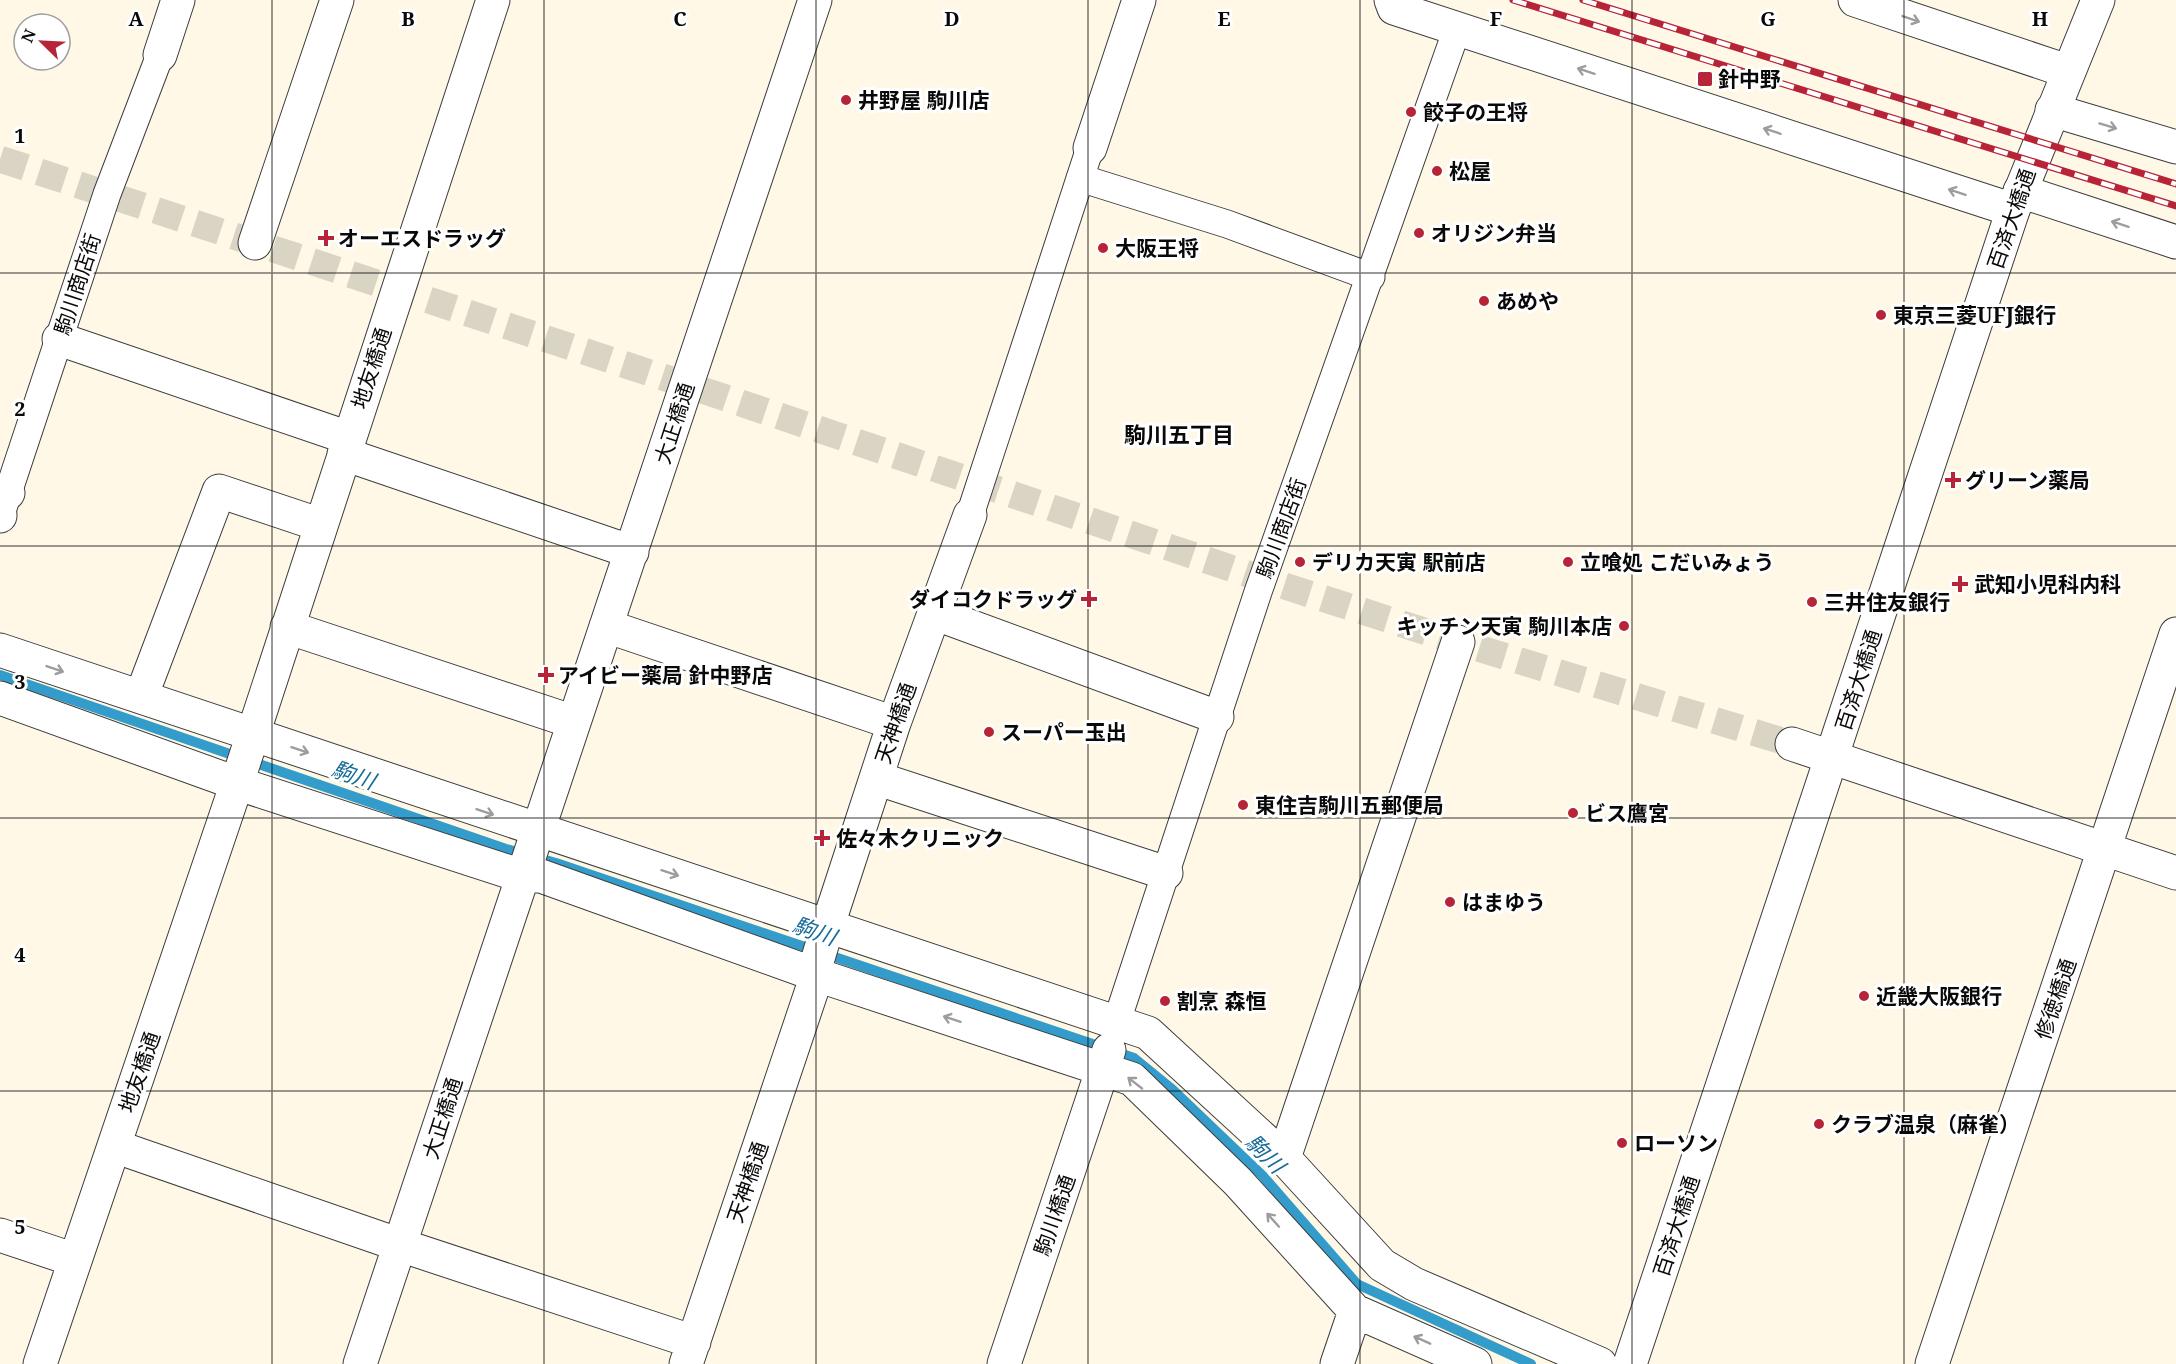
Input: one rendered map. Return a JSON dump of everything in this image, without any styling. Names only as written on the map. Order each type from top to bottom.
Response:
[{"type":"street","points":[[160,55],[178,0]]},
{"type":"street","points":[[255,243],[337,0]]},
{"type":"street","name":"地友橋通","points":[[40,1364],[237,782],[492,0]]},
{"type":"street","name":"大正橋通","points":[[360,1364],[815,0]]},
{"type":"street","points":[[970,515],[1139,0]]},
{"type":"street","points":[[1392,0],[1394,8],[1457,29],[2016,200],[2176,242]]},
{"type":"street","points":[[1856,0],[2067,71]]},
{"type":"street","name":"百済大橋通","points":[[1630,1364],[2016,200],[2098,0]]},
{"type":"street","name":"駒川商店街","points":[[1115,1027],[1261,585],[1457,29]]},
{"type":"street","name":"駒川商店街","points":[[2,504],[107,194],[160,55]]},
{"type":"street","points":[[2052,110],[2176,147]]},
{"type":"street","points":[[1085,163],[1227,224],[1371,277]]},
{"type":"street","points":[[59,339],[632,552]]},
{"type":"street","points":[[141,697],[219,491],[321,525]]},
{"type":"street","name":"天神橋通","points":[[690,1353],[817,970],[827,929],[894,723],[970,515]]},
{"type":"street","points":[[934,613],[1217,717]]},
{"type":"street","points":[[606,626],[894,723]]},
{"type":"street","points":[[287,627],[574,722]]},
{"type":"street","name":"修徳橋通","points":[[1932,1364],[2176,634]]},
{"type":"street","points":[[1284,1158],[1458,642]]},
{"type":"street","points":[[0,650],[252,736],[529,856],[541,876],[1132,1079],[1238,1182],[1355,1311],[1475,1364]]},
{"type":"street","points":[[0,698],[237,782],[827,929],[1115,1027],[1148,1033],[1284,1158],[1382,1265],[1414,1284],[1600,1364]]},
{"type":"street","points":[[1792,744],[2176,873]]},
{"type":"street","points":[[876,778],[1166,873]]},
{"type":"street","name":"駒川橋通","points":[[1004,1364],[1104,1068],[1115,1027]]},
{"type":"street","points":[[114,1146],[400,1245],[690,1353]]},
{"type":"street","points":[[0,1235],[75,1260]]},
{"type":"street","points":[[1337,1364],[1355,1311]]},
{"type":"waterway","name":"駒川","points":[[0,675],[506,849],[556,863],[1134,1058],[1172,1089],[1262,1175],[1357,1284],[1531,1364]]},
{"type":"tunnel","points":[[0,159],[717,395],[1263,579],[1458,642],[1792,744]]},
{"type":"railway","points":[[1513,0],[2176,206]]},
{"type":"railway","points":[[1583,0],[2176,184]]},
{"type":"place","name":"針中野","points":[[1705,79]]},
{"type":"place","name":"井野屋 駒川店","points":[[846,100]]},
{"type":"place","name":"餃子の王将","points":[[1411,112]]},
{"type":"place","name":"松屋","points":[[1437,171]]},
{"type":"place","name":"オリジン弁当","points":[[1419,233]]},
{"type":"place","name":"オーエスドラッグ","points":[[326,238]]},
{"type":"place","name":"大阪王将","points":[[1103,248]]},
{"type":"place","name":"あめや","points":[[1484,301]]},
{"type":"place","name":"東京三菱UFJ銀行","points":[[1881,315]]},
{"type":"place","name":"グリーン薬局","points":[[1953,480]]},
{"type":"place","name":"デリカ天寅 駅前店","points":[[1300,562]]},
{"type":"place","name":"立喰処 こだいみょう","points":[[1568,562]]},
{"type":"place","name":"武知小児科内科","points":[[1960,584]]},
{"type":"place","name":"ダイコクドラッグ","points":[[1089,599]]},
{"type":"place","name":"三井住友銀行","points":[[1812,602]]},
{"type":"place","name":"キッチン天寅 駒川本店","points":[[1624,626]]},
{"type":"place","name":"アイビー薬局 針中野店","points":[[546,675]]},
{"type":"place","name":"スーパー玉出","points":[[989,732]]},
{"type":"place","name":"東住吉駒川五郵便局","points":[[1243,805]]},
{"type":"place","name":"ビス鷹宮","points":[[1573,813]]},
{"type":"place","name":"佐々木クリニック","points":[[822,838]]},
{"type":"place","name":"はまゆう","points":[[1450,902]]},
{"type":"place","name":"近畿大阪銀行","points":[[1864,996]]},
{"type":"place","name":"割烹 森恒","points":[[1165,1001]]},
{"type":"place","name":"クラブ温泉（麻雀）","points":[[1819,1124]]},
{"type":"place","name":"ローソン","points":[[1622,1143]]},
{"type":"district","name":"駒川五丁目","points":[[1179,434]]}]
